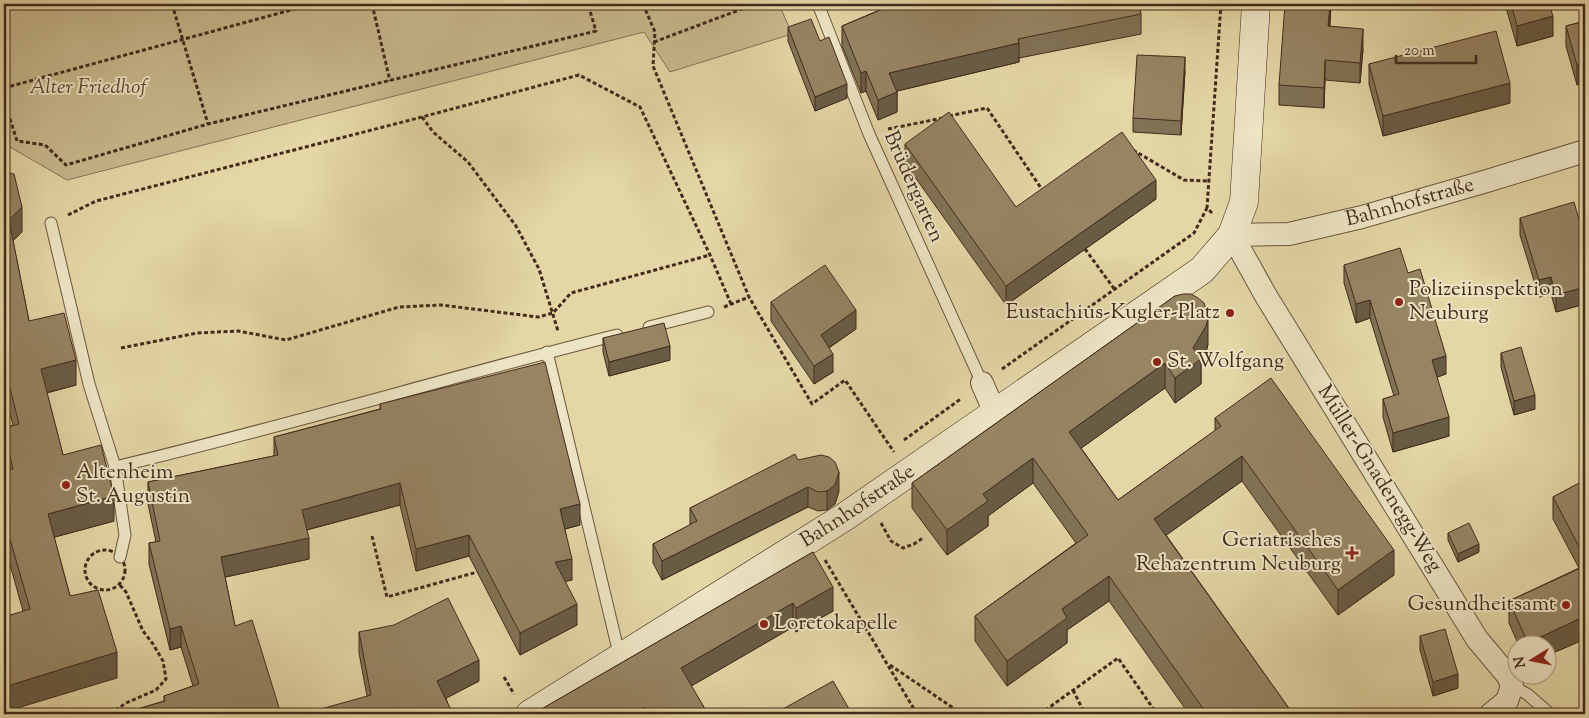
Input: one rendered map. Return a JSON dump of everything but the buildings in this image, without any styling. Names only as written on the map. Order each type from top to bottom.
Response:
[{"type":"main road","points":[[1232,235],[1244,202],[1256,4]]},
{"type":"main road","name":"Bahnhofstraße","points":[[530,714],[868,501],[1176,286],[1202,270],[1232,235]]},
{"type":"street","name":"Bahnhofstraße","points":[[1232,235],[1289,234],[1362,217],[1585,151]]},
{"type":"street","name":"Müller-Gnadenegg-Weg","points":[[1232,235],[1266,296],[1477,639],[1506,674]]},
{"type":"street","points":[[982,384],[995,413]]},
{"type":"street","points":[[1491,714],[1507,701],[1512,686]]},
{"type":"lane","name":"Brüdergarten","points":[[818,4],[869,134],[982,384]]},
{"type":"lane","points":[[52,223],[89,384],[115,467],[125,535],[120,557]]},
{"type":"lane","points":[[115,467],[210,444],[562,348],[708,312]]},
{"type":"lane","points":[[547,352],[620,658]]},
{"type":"lane","points":[[1512,686],[1527,694],[1550,714]]},
{"type":"path","points":[[172,4],[208,124]]},
{"type":"path","points":[[4,88],[182,38],[313,4]]},
{"type":"path","points":[[372,4],[390,81]]},
{"type":"path","points":[[4,100],[17,141],[45,145],[66,165],[208,124],[596,31],[588,4]]},
{"type":"path","points":[[643,4],[655,32],[653,66],[749,297],[812,404],[845,380],[909,473]]},
{"type":"path","points":[[654,42],[754,4]]},
{"type":"path","points":[[892,449],[1194,233],[1207,208],[1221,4]]},
{"type":"path","points":[[52,223],[96,201],[579,75],[640,107],[731,304]]},
{"type":"path","points":[[869,134],[987,108],[1046,196]]},
{"type":"path","points":[[422,117],[433,132],[468,162],[516,226],[539,270],[562,348]]},
{"type":"path","points":[[1128,148],[1184,180],[1209,181]]},
{"type":"path","points":[[1207,208],[1232,235]]},
{"type":"path","points":[[1085,249],[1115,290]]},
{"type":"path","points":[[121,348],[205,333],[238,332],[286,340],[399,307],[441,305],[538,317],[553,313],[571,293],[710,255]]},
{"type":"path","points":[[708,312],[749,297]]},
{"type":"path","points":[[868,501],[891,541],[903,548],[923,538]]},
{"type":"path","points":[[372,536],[387,597],[489,568]]},
{"type":"path","points":[[812,538],[917,714]]},
{"type":"path","points":[[110,714],[126,703],[156,690],[166,679],[163,661],[143,631],[126,592],[119,584]]},
{"type":"path","points":[[1040,714],[1118,658],[1158,714]]},
{"type":"path","points":[[888,663],[962,714]]},
{"type":"path","points":[[1073,690],[1084,714]]},
{"type":"path","points":[[456,708],[460,714]]},
{"type":"green space","name":"Alter Friedhof","points":[[4,4],[779,4],[792,34],[670,72],[644,32],[67,180],[10,147],[4,148]]},
{"type":"place","name":"Polizeiinspektion Neuburg","points":[[1399,302]]},
{"type":"place","name":"Eustachius-Kugler-Platz","points":[[1230,313]]},
{"type":"place","name":"St. Wolfgang","points":[[1157,362]]},
{"type":"place","name":"Altenheim St. Augustin","points":[[66,485]]},
{"type":"place","name":"Geriatrisches Rehazentrum Neuburg","points":[[1352,553]]},
{"type":"place","name":"Gesundheitsamt","points":[[1566,605]]},
{"type":"place","name":"Loretokapelle","points":[[764,624]]}]
